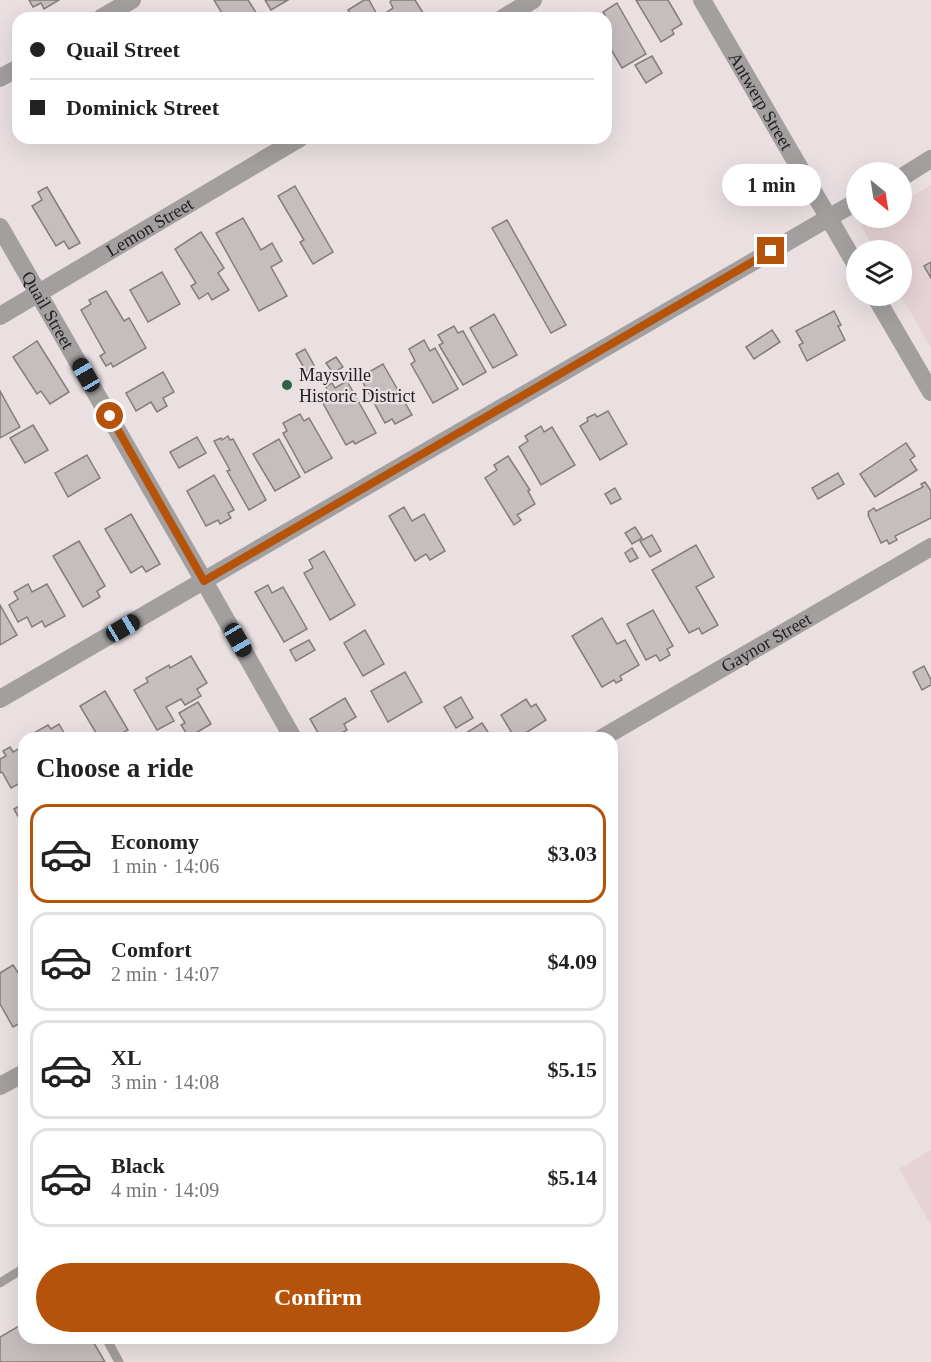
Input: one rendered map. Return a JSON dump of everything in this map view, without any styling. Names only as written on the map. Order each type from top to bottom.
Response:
[{"type":"street","points":[[111,12],[132,0]]},
{"type":"street","points":[[513,12],[533,0]]},
{"type":"street","name":"Antwerp Street","points":[[702,0],[846,248]]},
{"type":"street","name":"Lemon Street","points":[[0,316],[290,144]]},
{"type":"street","points":[[912,171],[931,159]]},
{"type":"street","points":[[0,699],[846,208]]},
{"type":"street","name":"Quail Street","points":[[0,227],[290,732]]},
{"type":"street","points":[[880,306],[931,392]]},
{"type":"street","name":"Gaynor Street","points":[[612,732],[931,547]]},
{"type":"street","points":[[0,1086],[18,1076]]},
{"type":"lane","points":[[0,1283],[18,1272]]},
{"type":"lane","points":[[109,1344],[119,1362]]},
{"type":"shaded area","points":[[931,185],[931,348],[907,306],[912,306],[912,240],[869,240],[862,228],[912,228],[912,197]]},
{"type":"shaded area","points":[[931,1150],[931,1225],[899,1169]]},
{"type":"building","points":[[29,0],[59,0],[44,9],[41,3],[33,7]]},
{"type":"building","points":[[214,0],[248,0],[256,12],[221,12]]},
{"type":"building","points":[[265,0],[288,0],[271,10]]},
{"type":"building","points":[[364,0],[369,0],[376,12],[349,12],[348,10]]},
{"type":"building","points":[[392,0],[415,0],[422,12],[387,12],[393,8],[390,2]]},
{"type":"building","points":[[636,0],[668,0],[682,24],[672,30],[674,34],[661,42]]},
{"type":"building","points":[[617,3],[646,54],[622,68],[612,51],[612,12],[603,12]]},
{"type":"building","points":[[652,56],[662,73],[646,83],[635,65]]},
{"type":"building","points":[[295,186],[333,252],[313,264],[300,242],[304,240],[278,196]]},
{"type":"building","points":[[47,187],[80,243],[69,249],[64,241],[56,246],[32,206],[42,200],[38,192]]},
{"type":"building","points":[[243,218],[261,250],[272,243],[282,261],[271,267],[287,296],[259,311],[216,233]]},
{"type":"building","points":[[507,220],[566,325],[551,333],[492,228]]},
{"type":"building","points":[[201,232],[224,268],[218,273],[229,290],[212,300],[208,293],[199,299],[191,286],[196,283],[175,249]]},
{"type":"building","points":[[931,262],[931,278],[924,266]]},
{"type":"building","points":[[162,272],[180,304],[148,322],[130,290]]},
{"type":"building","points":[[106,291],[124,321],[129,318],[146,348],[113,367],[111,363],[106,366],[100,356],[105,353],[81,310],[91,304],[89,300]]},
{"type":"building","points":[[834,311],[845,340],[807,361],[799,345],[803,343],[796,331]]},
{"type":"building","points":[[494,314],[517,355],[493,368],[470,328]]},
{"type":"building","points":[[454,326],[458,333],[463,331],[486,372],[463,385],[439,345],[443,343],[438,335]]},
{"type":"building","points":[[772,330],[780,342],[754,359],[746,347]]},
{"type":"building","points":[[424,340],[430,351],[435,348],[458,389],[433,403],[411,364],[415,361],[409,349]]},
{"type":"building","points":[[37,341],[69,392],[50,404],[41,391],[37,394],[13,357]]},
{"type":"building","points":[[305,349],[315,367],[306,371],[296,354]]},
{"type":"building","points":[[336,357],[343,367],[333,373],[326,363]]},
{"type":"building","points":[[383,364],[412,415],[395,424],[392,419],[385,423],[360,377]]},
{"type":"building","points":[[163,372],[174,392],[163,398],[167,406],[157,412],[151,402],[136,411],[126,393]]},
{"type":"building","points":[[347,381],[376,433],[355,444],[353,441],[346,445],[319,396],[328,391],[326,387],[332,383],[335,388]]},
{"type":"building","points":[[0,391],[20,427],[0,438]]},
{"type":"building","points":[[608,411],[627,444],[600,460],[580,426],[588,421],[587,418],[595,414],[597,417]]},
{"type":"building","points":[[300,414],[304,421],[309,418],[332,458],[305,473],[283,433],[287,431],[283,423]]},
{"type":"building","points":[[33,425],[48,450],[25,463],[10,438]]},
{"type":"building","points":[[541,426],[544,432],[552,427],[575,465],[541,485],[519,447],[528,441],[525,436]]},
{"type":"building","points":[[228,436],[230,440],[233,439],[266,500],[249,510],[227,471],[230,470],[214,441]]},
{"type":"building","points":[[197,437],[206,453],[179,468],[170,452]]},
{"type":"building","points":[[279,439],[300,477],[275,491],[253,454]]},
{"type":"building","points":[[906,443],[915,456],[910,460],[917,470],[875,497],[860,474]]},
{"type":"building","points":[[87,455],[100,478],[68,497],[55,473]]},
{"type":"building","points":[[508,456],[530,490],[528,491],[535,504],[517,515],[521,520],[514,525],[485,478],[497,470],[494,465]]},
{"type":"building","points":[[838,473],[844,484],[818,499],[812,488]]},
{"type":"building","points":[[214,475],[234,510],[228,513],[231,518],[220,524],[218,520],[206,526],[187,491]]},
{"type":"building","points":[[925,482],[931,491],[931,518],[895,536],[897,540],[889,544],[887,540],[881,543],[868,512],[874,508],[876,511],[923,487],[921,484]]},
{"type":"building","points":[[615,488],[621,499],[611,504],[605,494]]},
{"type":"building","points":[[404,507],[412,521],[424,514],[445,551],[430,560],[426,554],[415,561],[389,516]]},
{"type":"building","points":[[131,514],[160,564],[146,572],[142,566],[131,573],[105,529]]},
{"type":"building","points":[[635,527],[642,538],[632,544],[625,533]]},
{"type":"building","points":[[652,535],[661,551],[650,557],[640,541]]},
{"type":"building","points":[[79,541],[105,586],[97,591],[100,597],[83,607],[53,556]]},
{"type":"building","points":[[696,545],[714,577],[696,587],[718,625],[702,634],[699,628],[689,633],[652,570]]},
{"type":"building","points":[[632,548],[638,558],[630,562],[625,553]]},
{"type":"building","points":[[324,551],[355,605],[330,620],[304,573],[313,568],[309,560]]},
{"type":"building","points":[[28,584],[32,592],[47,584],[65,616],[45,627],[42,621],[32,627],[27,617],[18,622],[9,605],[18,599],[14,592]]},
{"type":"building","points":[[268,585],[272,593],[283,587],[307,629],[284,642],[255,592]]},
{"type":"building","points":[[0,605],[17,635],[0,645]]},
{"type":"building","points":[[653,610],[673,646],[667,649],[670,655],[660,661],[656,655],[646,660],[627,624]]},
{"type":"building","points":[[602,618],[617,644],[625,640],[639,665],[620,676],[622,680],[616,683],[614,680],[602,687],[572,636]]},
{"type":"building","points":[[365,630],[384,664],[363,676],[344,643]]},
{"type":"building","points":[[309,640],[315,650],[296,661],[290,650]]},
{"type":"building","points":[[191,656],[207,683],[197,689],[201,696],[185,705],[181,699],[166,707],[174,721],[157,730],[134,690],[148,682],[146,678]]},
{"type":"building","points":[[924,666],[931,685],[922,690],[913,672]]},
{"type":"building","points":[[405,672],[422,702],[388,722],[371,691]]},
{"type":"building","points":[[105,691],[128,730],[95,732],[80,706]]},
{"type":"building","points":[[461,697],[473,718],[456,728],[444,707]]},
{"type":"building","points":[[345,698],[356,717],[344,724],[347,730],[344,732],[318,732],[310,719]]},
{"type":"building","points":[[526,699],[531,707],[536,704],[546,720],[527,732],[511,732],[501,715]]},
{"type":"building","points":[[198,702],[211,724],[197,732],[186,732],[181,725],[185,723],[179,713]]},
{"type":"building","points":[[482,723],[488,732],[468,732]]},
{"type":"building","points":[[59,724],[64,732],[36,732],[48,725],[51,729]]},
{"type":"building","points":[[10,747],[13,752],[18,749],[18,784],[11,788],[2,772],[0,773],[0,759],[6,756],[3,751]]},
{"type":"building","points":[[13,965],[18,972],[18,1024],[13,1027],[0,1004],[0,973]]},
{"type":"building","points":[[18,1326],[18,1344],[94,1344],[105,1362],[0,1362],[0,1337]]},
{"type":"place","name":"Maysville Historic District","points":[[287,385]]},
{"type":"route","points":[[110,416],[204,581],[771,251]]}]
